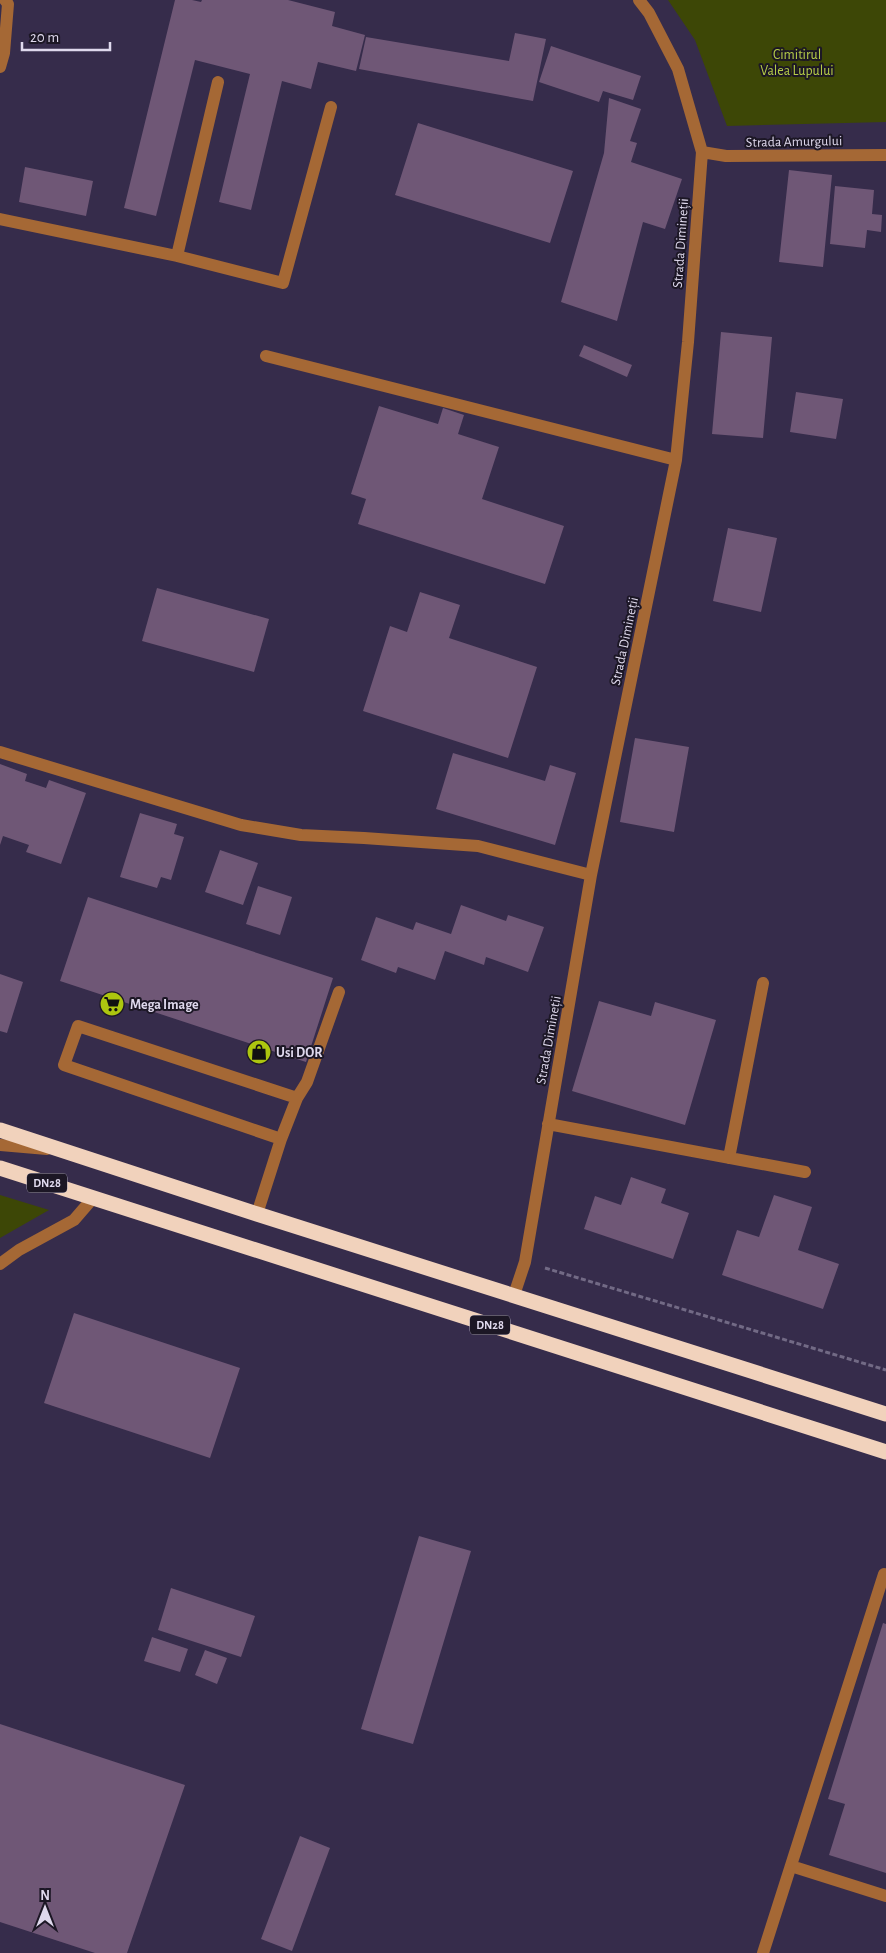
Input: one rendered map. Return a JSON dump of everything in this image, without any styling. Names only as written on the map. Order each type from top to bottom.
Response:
[{"type":"highway","name":"DN28","points":[[0,1130],[67,1150],[257,1214],[886,1414]]},
{"type":"highway","name":"DN28","points":[[0,1168],[886,1452]]},
{"type":"street","points":[[0,67],[4,53],[8,4],[5,0]]},
{"type":"street","name":"Strada Dimineții","points":[[514,1295],[525,1262],[592,875],[676,460],[688,342],[702,152],[678,69],[639,0]]},
{"type":"street","points":[[177,256],[218,82]]},
{"type":"street","points":[[0,219],[177,256],[283,283],[331,107]]},
{"type":"street","name":"Strada Amurgului","points":[[702,152],[726,156],[886,155]]},
{"type":"street","points":[[266,356],[676,460]]},
{"type":"street","points":[[0,752],[242,825],[301,836],[364,838],[478,846],[592,875]]},
{"type":"street","points":[[729,1158],[763,983]]},
{"type":"street","points":[[257,1214],[281,1139],[297,1098],[307,1082],[339,992]]},
{"type":"street","points":[[281,1139],[64,1065],[78,1026],[297,1098]]},
{"type":"street","points":[[548,1124],[805,1172]]},
{"type":"street","points":[[0,1145],[67,1150]]},
{"type":"street","points":[[0,1264],[18,1250],[74,1220],[94,1198]]},
{"type":"street","points":[[763,1953],[884,1574],[886,1575]]},
{"type":"street","points":[[791,1866],[886,1896]]},
{"type":"path","points":[[525,1262],[886,1370]]},
{"type":"green space","name":"Cimitirul Valea Lupului","points":[[668,0],[886,0],[886,122],[727,126],[695,40]]},
{"type":"green space","points":[[0,1195],[49,1210],[0,1238]]},
{"type":"building","points":[[175,0],[201,2],[202,0],[288,0],[335,12],[332,26],[365,35],[356,71],[318,62],[311,89],[282,81],[251,210],[219,202],[250,74],[195,60],[156,216],[124,208]]},
{"type":"building","points":[[515,33],[546,39],[533,101],[359,69],[366,37],[509,61]]},
{"type":"building","points":[[551,46],[641,76],[633,100],[603,91],[599,102],[539,82]]},
{"type":"building","points":[[609,98],[641,109],[630,141],[637,143],[631,162],[682,179],[665,229],[643,222],[617,321],[561,302],[604,153]]},
{"type":"building","points":[[418,123],[573,171],[550,243],[395,195]]},
{"type":"building","points":[[25,167],[93,181],[86,216],[19,202]]},
{"type":"building","points":[[789,170],[832,175],[823,267],[779,262]]},
{"type":"building","points":[[835,186],[874,190],[872,214],[882,215],[881,232],[867,230],[865,248],[830,244]]},
{"type":"building","points":[[721,332],[772,337],[763,438],[712,434]]},
{"type":"building","points":[[584,345],[632,365],[627,377],[579,356]]},
{"type":"building","points":[[796,392],[843,399],[836,439],[790,432]]},
{"type":"building","points":[[379,406],[438,424],[443,408],[464,415],[458,434],[499,447],[482,499],[564,526],[545,584],[358,524],[366,499],[351,494]]},
{"type":"building","points":[[728,528],[777,538],[761,612],[713,601]]},
{"type":"building","points":[[157,588],[269,619],[254,672],[142,641]]},
{"type":"building","points":[[420,592],[460,605],[449,638],[537,667],[508,758],[363,711],[390,626],[407,632]]},
{"type":"building","points":[[635,738],[689,747],[674,832],[620,822]]},
{"type":"building","points":[[453,753],[545,781],[550,765],[576,773],[555,845],[436,809]]},
{"type":"building","points":[[0,764],[27,774],[25,781],[46,788],[49,780],[86,793],[61,864],[26,852],[29,845],[3,836],[0,845]]},
{"type":"building","points":[[140,813],[177,824],[174,834],[184,837],[171,880],[161,877],[157,888],[120,877]]},
{"type":"building","points":[[220,850],[258,863],[243,905],[205,892]]},
{"type":"building","points":[[258,886],[292,897],[280,935],[246,924]]},
{"type":"building","points":[[88,897],[333,978],[306,1062],[60,981]]},
{"type":"building","points":[[461,905],[506,921],[508,915],[544,927],[528,972],[486,957],[484,965],[445,951],[435,980],[398,967],[396,973],[361,960],[376,917],[413,930],[416,922],[451,934]]},
{"type":"building","points":[[0,974],[23,982],[7,1033],[0,1031]]},
{"type":"building","points":[[599,1001],[651,1016],[655,1002],[716,1020],[685,1125],[572,1091]]},
{"type":"building","points":[[631,1177],[666,1189],[661,1203],[689,1213],[673,1259],[584,1229],[595,1196],[621,1205]]},
{"type":"building","points":[[774,1195],[812,1207],[798,1250],[839,1264],[823,1309],[722,1275],[737,1230],[759,1237]]},
{"type":"building","points":[[74,1313],[240,1368],[210,1458],[44,1403]]},
{"type":"building","points":[[419,1536],[471,1551],[413,1744],[361,1729]]},
{"type":"building","points":[[171,1588],[255,1616],[241,1657],[158,1630]]},
{"type":"building","points":[[883,1623],[886,1624],[886,1873],[829,1855],[845,1804],[828,1799]]},
{"type":"building","points":[[152,1637],[188,1649],[180,1672],[144,1661]]},
{"type":"building","points":[[205,1650],[227,1658],[217,1684],[195,1675]]},
{"type":"building","points":[[0,1724],[185,1785],[127,1953],[95,1953],[0,1922]]},
{"type":"building","points":[[300,1836],[330,1848],[292,1951],[261,1939]]},
{"type":"place","name":"Mega Image","points":[[112,1004]]},
{"type":"place","name":"Usi DOR","points":[[259,1052]]}]
